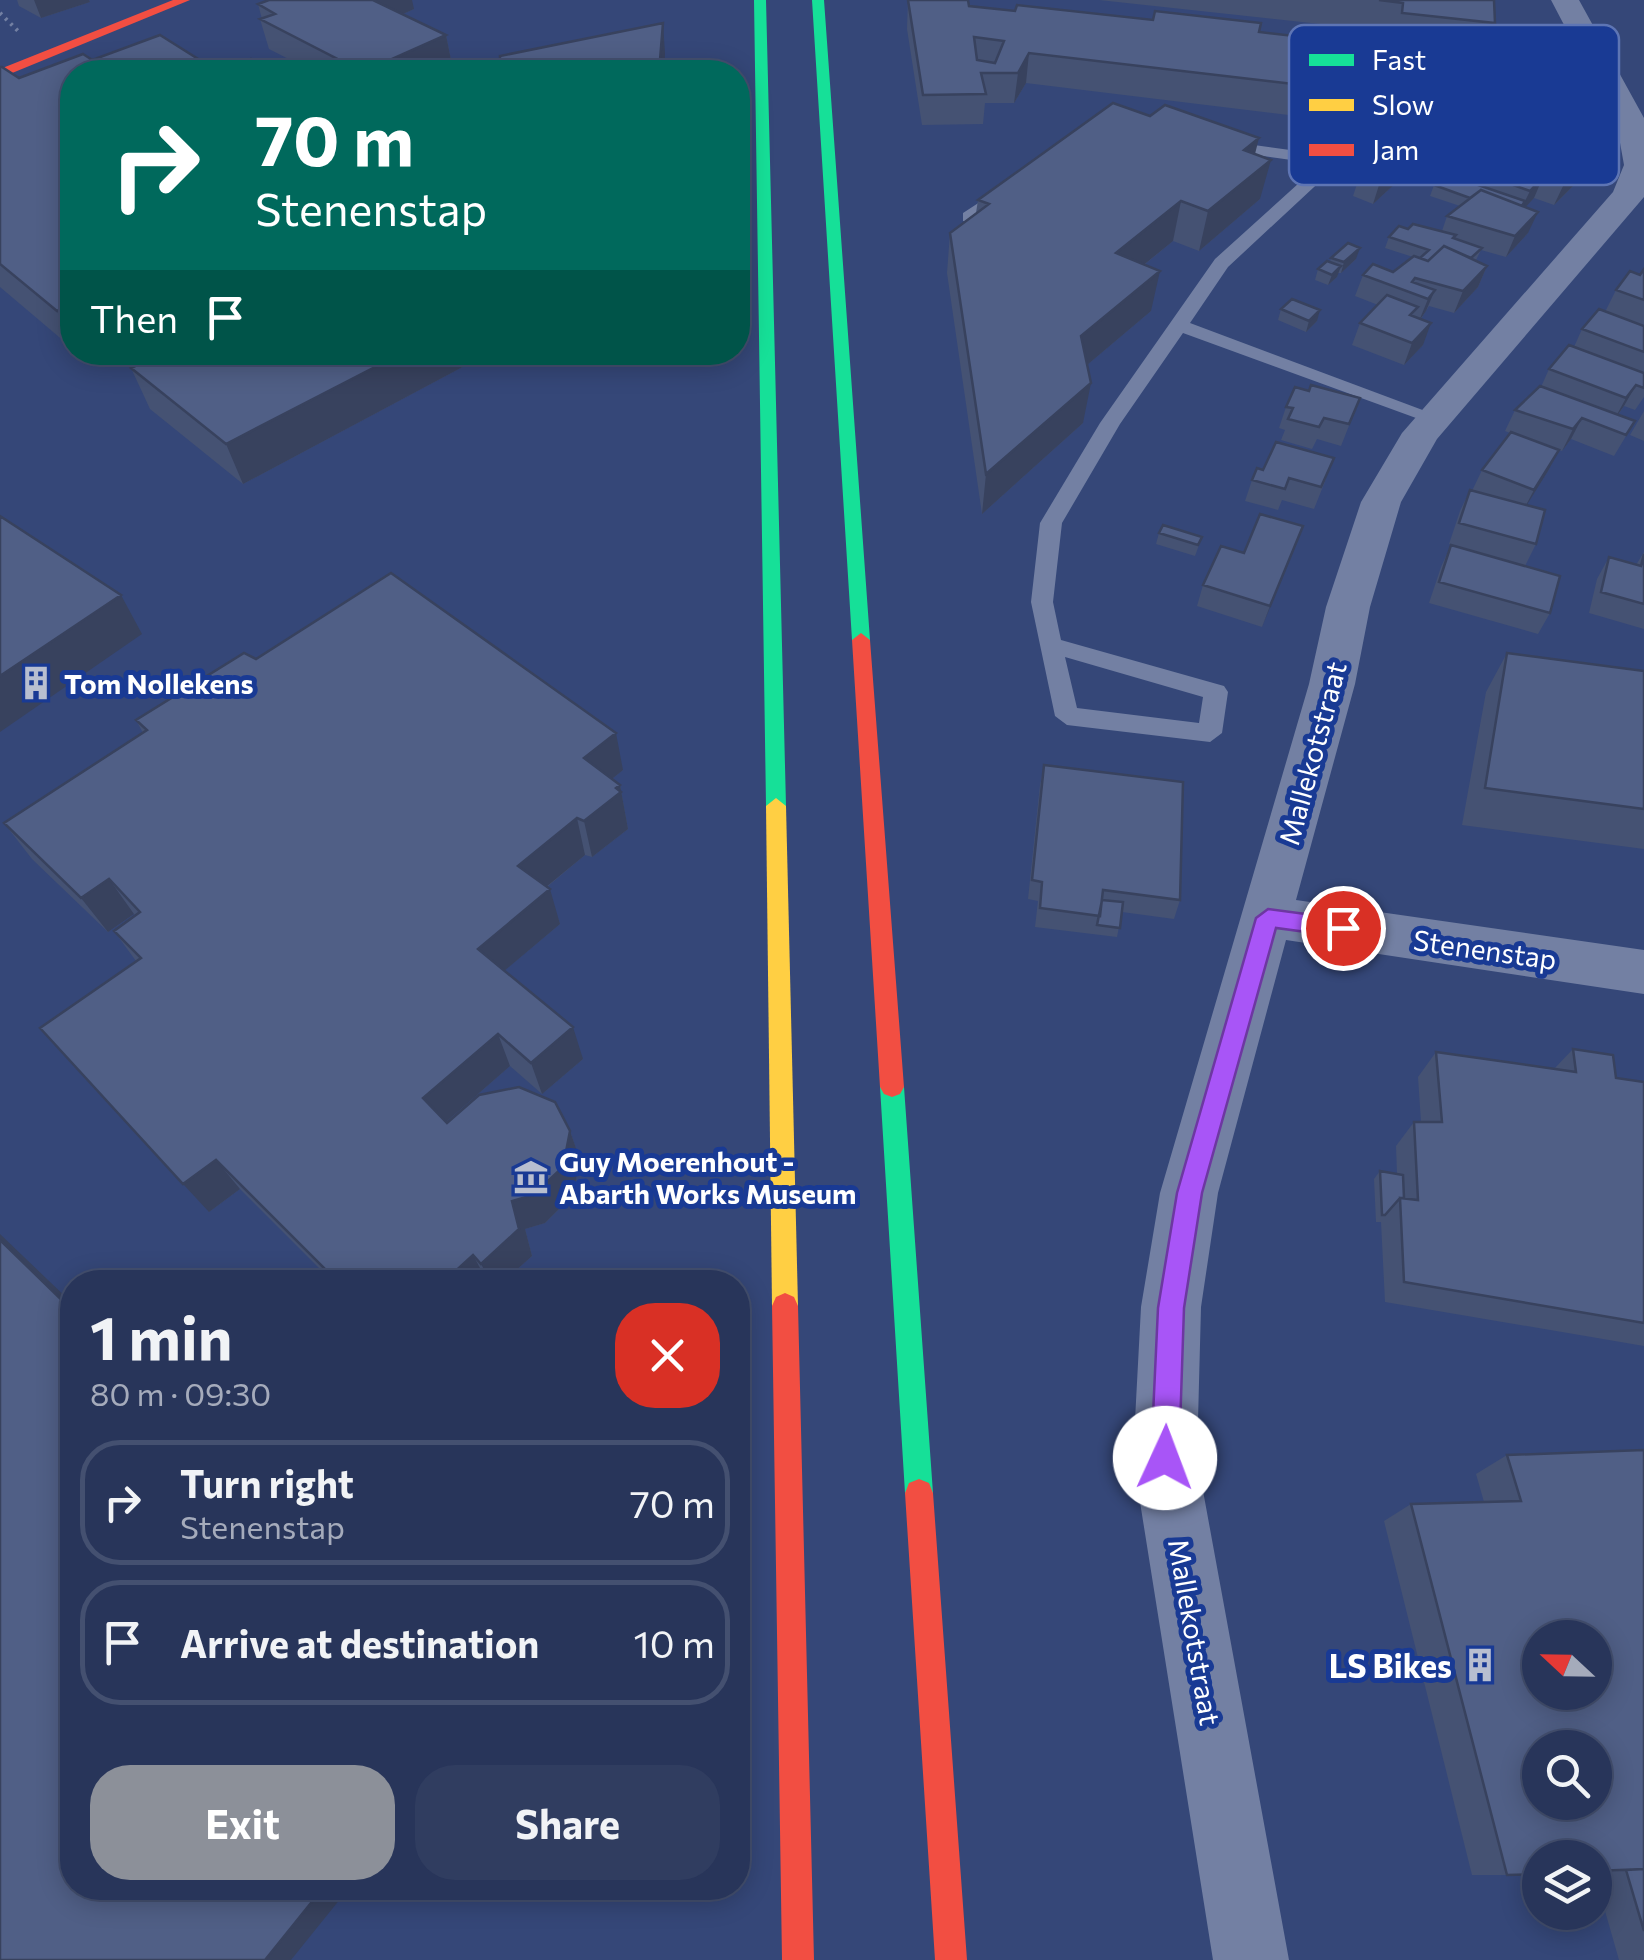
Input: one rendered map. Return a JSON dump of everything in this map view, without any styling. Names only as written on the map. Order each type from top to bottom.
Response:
[{"type":"main road","points":[[0,74],[184,0]]},
{"type":"main road","points":[[760,0],[798,1960]]},
{"type":"main road","points":[[818,0],[951,1960]]},
{"type":"street","name":"Mallekotstraat","points":[[1564,0],[1576,25]]},
{"type":"street","name":"Mallekotstraat","points":[[1251,1960],[1165,1458],[1171,1308],[1189,1193],[1332,684],[1348,607],[1381,502],[1434,418],[1629,195],[1640,164],[1635,128],[1619,101]]},
{"type":"street","name":"Stenenstap","points":[[1268,918],[1644,972]]},
{"type":"lane","points":[[1203,144],[1289,156]]},
{"type":"lane","points":[[969,217],[1015,184]]},
{"type":"lane","points":[[1050,645],[1216,692],[1210,733],[1067,716],[1050,645],[1042,602],[1051,523],[1110,423],[1221,263],[1308,185]]},
{"type":"lane","points":[[1179,325],[1434,418]]},
{"type":"building","points":[[269,0],[373,0],[446,35],[390,60],[340,60],[260,19],[275,14],[258,4]]},
{"type":"building","points":[[908,0],[968,0],[969,6],[1015,11],[1017,5],[1153,20],[1155,11],[1261,23],[1259,32],[1289,35],[1289,84],[1029,53],[1018,73],[981,73],[986,94],[923,95]],"holes":[[[974,37],[1004,41],[995,63],[977,60]]]},
{"type":"building","points":[[1379,0],[1494,0],[1495,23],[1402,13],[1403,3]]},
{"type":"building","points":[[663,23],[660,60],[500,60],[500,56]]},
{"type":"building","points":[[160,35],[200,60],[92,60]]},
{"type":"building","points":[[83,54],[92,60],[67,60]]},
{"type":"building","points":[[60,63],[57,311],[0,264],[0,67],[19,78]]},
{"type":"building","points":[[1113,103],[1150,116],[1165,105],[1259,138],[1244,150],[1271,160],[1208,211],[1181,201],[1116,253],[1160,271],[1081,336],[1091,383],[986,474],[950,233],[989,204],[978,200]]},
{"type":"building","points":[[1434,185],[1478,185],[1525,201],[1522,206],[1481,190],[1470,198]]},
{"type":"building","points":[[1514,185],[1536,185],[1530,191]]},
{"type":"building","points":[[1481,190],[1538,212],[1515,236],[1447,216]]},
{"type":"building","points":[[1413,224],[1456,235],[1453,238],[1482,248],[1471,258],[1444,246],[1428,261],[1420,258],[1429,250],[1389,237],[1399,226],[1408,229]]},
{"type":"building","points":[[1348,243],[1360,248],[1344,262],[1331,258]]},
{"type":"building","points":[[1444,246],[1487,266],[1463,291],[1415,278],[1412,282],[1435,290],[1428,299],[1363,275],[1373,264],[1393,272],[1414,256],[1428,261]]},
{"type":"building","points":[[1327,261],[1341,266],[1332,275],[1318,269]]},
{"type":"building","points":[[1644,269],[1644,300],[1616,290],[1630,271],[1640,275]]},
{"type":"building","points":[[1387,295],[1418,307],[1410,315],[1431,323],[1412,343],[1360,323]]},
{"type":"building","points":[[1292,299],[1320,310],[1309,321],[1281,309]]},
{"type":"building","points":[[1599,309],[1644,326],[1644,352],[1582,329]]},
{"type":"building","points":[[1569,345],[1644,373],[1644,388],[1636,385],[1626,398],[1549,369]]},
{"type":"building","points":[[137,365],[379,365],[226,444],[131,368]]},
{"type":"building","points":[[1311,385],[1360,398],[1349,424],[1324,418],[1319,427],[1288,419],[1293,408],[1286,407],[1295,387],[1309,391]]},
{"type":"building","points":[[1540,386],[1635,421],[1626,435],[1582,418],[1573,429],[1515,410]]},
{"type":"building","points":[[1511,432],[1559,450],[1534,490],[1482,470]]},
{"type":"building","points":[[1276,442],[1334,458],[1321,487],[1289,478],[1285,489],[1252,480],[1257,468],[1263,470]]},
{"type":"building","points":[[1470,490],[1545,510],[1536,544],[1459,523]]},
{"type":"building","points":[[1260,514],[1303,526],[1270,606],[1203,585],[1221,546],[1244,553]]},
{"type":"building","points":[[0,516],[121,595],[0,676]]},
{"type":"building","points":[[1163,525],[1202,537],[1198,545],[1159,533]]},
{"type":"building","points":[[1451,545],[1560,576],[1550,613],[1439,582]]},
{"type":"building","points":[[1644,554],[1644,604],[1601,592],[1609,557],[1641,566]]},
{"type":"building","points":[[391,573],[616,733],[584,758],[620,785],[616,788],[621,792],[584,821],[577,818],[518,866],[550,889],[478,949],[573,1027],[531,1063],[498,1034],[423,1098],[447,1123],[479,1095],[519,1087],[555,1102],[570,1131],[563,1167],[533,1195],[512,1201],[519,1229],[481,1264],[473,1255],[457,1270],[326,1270],[216,1160],[183,1184],[40,1028],[141,958],[114,931],[140,912],[109,879],[81,898],[4,823],[147,730],[136,720],[244,653],[256,659]]},
{"type":"building","points":[[1507,653],[1644,671],[1644,809],[1485,788]]},
{"type":"building","points":[[1044,765],[1183,782],[1180,900],[1103,890],[1100,916],[1040,908],[1042,882],[1032,880]]},
{"type":"building","points":[[1102,900],[1123,902],[1120,928],[1097,925]]},
{"type":"building","points":[[1573,1049],[1613,1055],[1616,1078],[1644,1082],[1644,1323],[1404,1282],[1400,1198],[1418,1200],[1414,1122],[1442,1122],[1436,1052],[1576,1072]]},
{"type":"building","points":[[1380,1171],[1403,1175],[1404,1198],[1385,1215],[1382,1215]]},
{"type":"building","points":[[0,1240],[60,1298],[60,1900],[313,1900],[265,1960],[0,1960]]},
{"type":"building","name":"LS Bikes","points":[[1644,1450],[1644,1869],[1612,1870],[1612,1840],[1522,1840],[1522,1875],[1507,1875],[1411,1504],[1521,1501],[1507,1455]]},
{"type":"building","points":[[1644,1869],[1644,1931],[1626,1870]]},
{"type":"traffic: fast","points":[[760,0],[776,806]]},
{"type":"traffic: fast","points":[[818,0],[861,640]]},
{"type":"traffic: fast","points":[[892,1087],[919,1493]]},
{"type":"traffic: slow","points":[[776,806],[785,1306]]},
{"type":"traffic: jam","points":[[0,74],[184,0]]},
{"type":"traffic: jam","points":[[861,640],[892,1087]]},
{"type":"traffic: jam","points":[[785,1306],[798,1960]]},
{"type":"traffic: jam","points":[[919,1493],[951,1960]]},
{"type":"place","name":"Tom Nollekens","points":[[36,683]]},
{"type":"place","name":"Guy Moerenhout - Abarth Works Museum","points":[[531,1177]]},
{"type":"place","name":"LS Bikes","points":[[1480,1665]]},
{"type":"route","points":[[1165,1458],[1171,1308],[1189,1193],[1268,918],[1343,928]]}]
